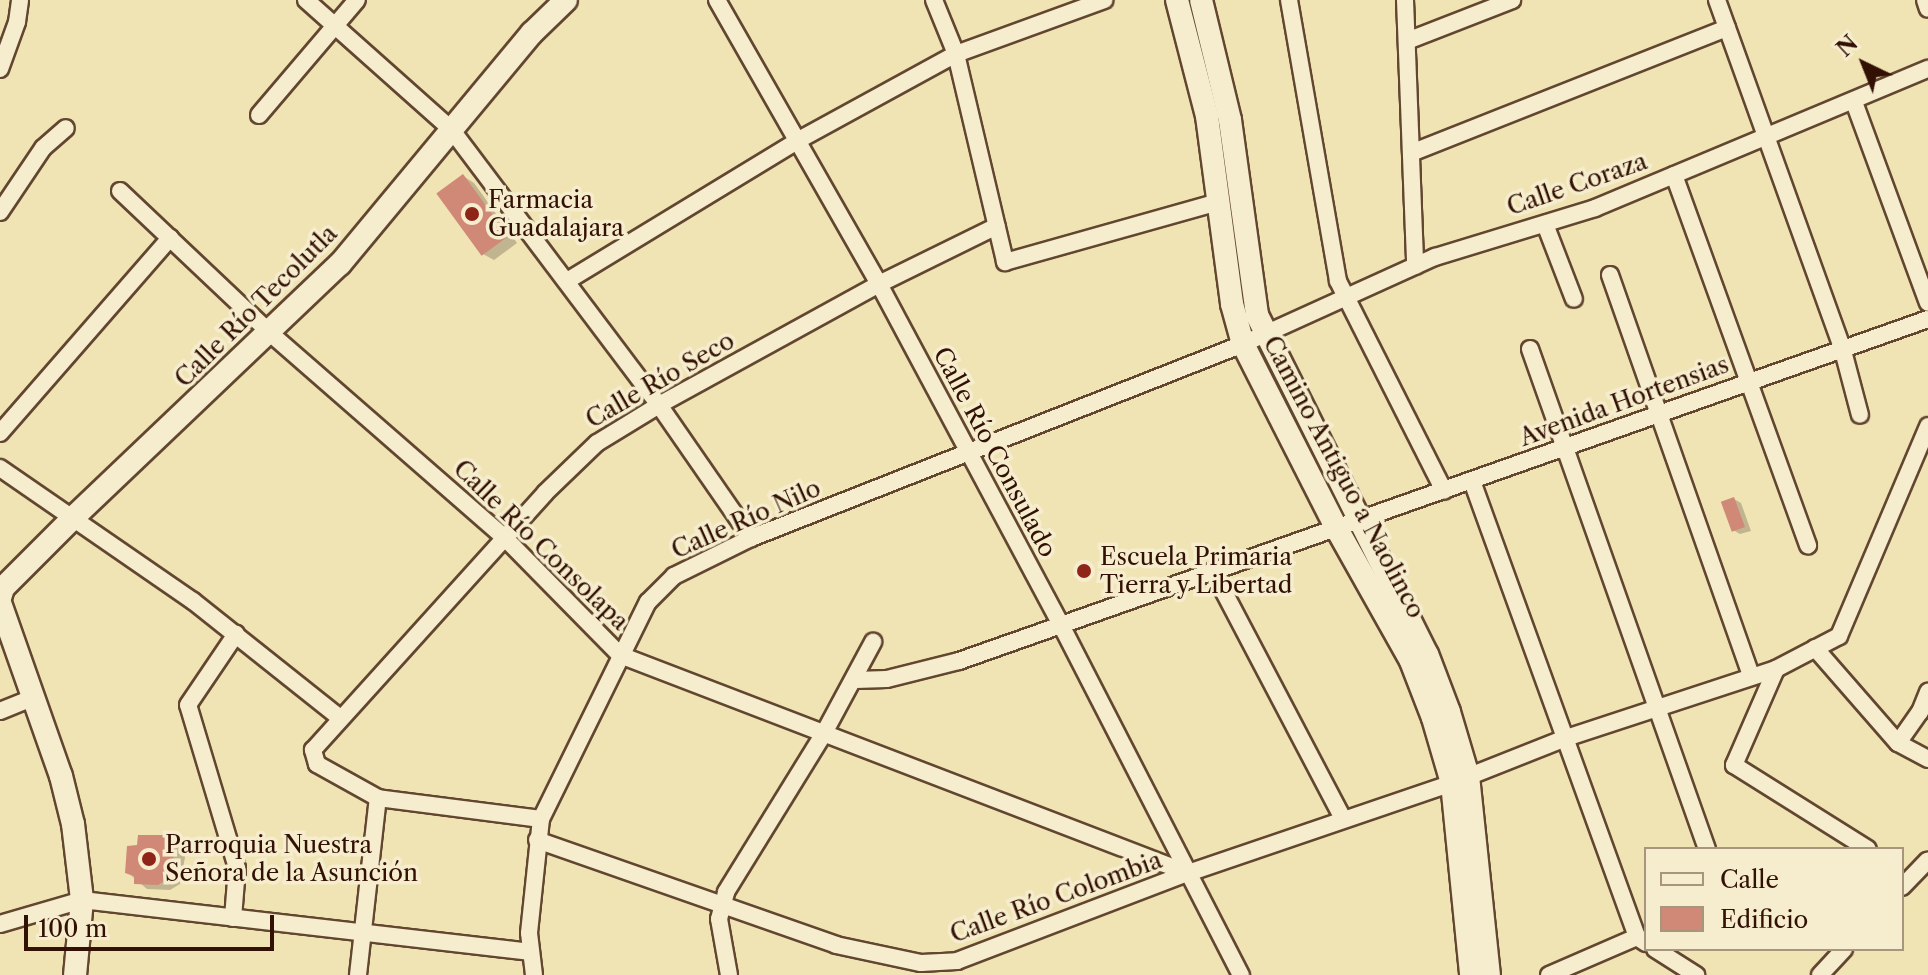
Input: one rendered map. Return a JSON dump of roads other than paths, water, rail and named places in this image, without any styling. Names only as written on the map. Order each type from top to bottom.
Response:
[{"type":"main road","name":"Calle Río Tecolutla","points":[[75,975],[82,900],[73,824],[61,776],[0,597],[74,517],[340,264],[532,33],[566,0]]},
{"type":"main road","name":"Camino Antiguo a Naolinco","points":[[1177,0],[1207,116],[1232,304],[1243,344],[1337,529],[1411,661],[1460,780],[1471,975]]},
{"type":"main road","name":"Camino Antiguo a Naolinco","points":[[1201,0],[1230,120],[1253,296],[1264,334],[1427,654],[1460,780],[1489,975]]},
{"type":"street","points":[[0,69],[17,22],[20,0]]},
{"type":"street","points":[[306,0],[451,129],[659,405],[751,538]]},
{"type":"street","points":[[259,115],[357,0]]},
{"type":"street","name":"Calle Río Consulado","points":[[717,0],[879,284],[1060,623],[1241,975]]},
{"type":"street","points":[[934,0],[956,54],[1005,262],[1218,202]]},
{"type":"street","points":[[567,281],[797,141],[956,54],[1104,0]]},
{"type":"street","points":[[1289,0],[1333,264],[1346,298],[1444,491]]},
{"type":"street","points":[[1405,0],[1415,266]]},
{"type":"street","points":[[1407,41],[1512,0]]},
{"type":"street","points":[[1717,0],[1842,347],[1860,415]]},
{"type":"street","points":[[1925,0],[1928,9]]},
{"type":"street","points":[[1411,153],[1727,28]]},
{"type":"street","name":"Calle Coraza","points":[[1243,344],[1415,266],[1469,245],[1545,224],[1674,175],[1928,69]]},
{"type":"street","points":[[1854,102],[1928,303]]},
{"type":"street","points":[[0,212],[43,148],[66,128]]},
{"type":"street","points":[[1674,175],[1808,546]]},
{"type":"street","name":"Calle Río Consolapa","points":[[120,191],[270,333],[505,538],[620,655],[734,696],[823,735],[1188,873]]},
{"type":"street","points":[[1545,224],[1574,299]]},
{"type":"street","name":"Calle Río Seco","points":[[378,798],[317,764],[312,757],[313,750],[585,453],[659,405],[879,284],[997,226]]},
{"type":"street","points":[[0,433],[170,238]]},
{"type":"street","points":[[1610,275],[1751,675]]},
{"type":"street","name":"Avenida Hortensias","points":[[855,680],[920,672],[1337,529],[1658,416],[1842,347],[1928,319]]},
{"type":"street","name":"Calle Río Nilo","points":[[534,975],[529,952],[541,819],[620,655],[648,602],[660,587],[682,571],[751,538],[1243,344]]},
{"type":"street","points":[[1530,349],[1706,847]]},
{"type":"street","name":"Calle Río Colombia","points":[[537,840],[836,945],[939,969],[1188,873],[1460,780],[1657,706],[1776,669],[1839,636],[1923,452],[1928,426]]},
{"type":"street","points":[[0,468],[74,517],[236,634],[340,718]]},
{"type":"street","points":[[1472,481],[1563,739],[1642,940],[1549,975]]},
{"type":"street","points":[[1213,571],[1343,819]]},
{"type":"street","points":[[233,918],[237,868],[188,705],[236,634]]},
{"type":"street","points":[[729,975],[720,934],[720,905],[855,680],[873,642]]},
{"type":"street","points":[[1815,648],[1898,743],[1928,759]]},
{"type":"street","points":[[1776,669],[1734,765],[1865,847]]},
{"type":"street","points":[[1898,743],[1924,708],[1928,692]]},
{"type":"street","points":[[0,711],[33,698]]},
{"type":"street","points":[[358,975],[378,798],[541,819]]},
{"type":"street","points":[[1905,878],[1928,861]]},
{"type":"street","points":[[0,924],[82,900],[529,952]]},
{"type":"street","points":[[1658,951],[1696,975]]},
{"type":"street","points":[[1820,975],[1842,951]]},
{"type":"place","name":"Farmacia Guadalajara","points":[[472,214]]},
{"type":"place","name":"Escuela Primaria Tierra y Libertad","points":[[1084,571]]},
{"type":"place","name":"Parroquia Nuestra Señora de la Asunción","points":[[149,859]]}]
